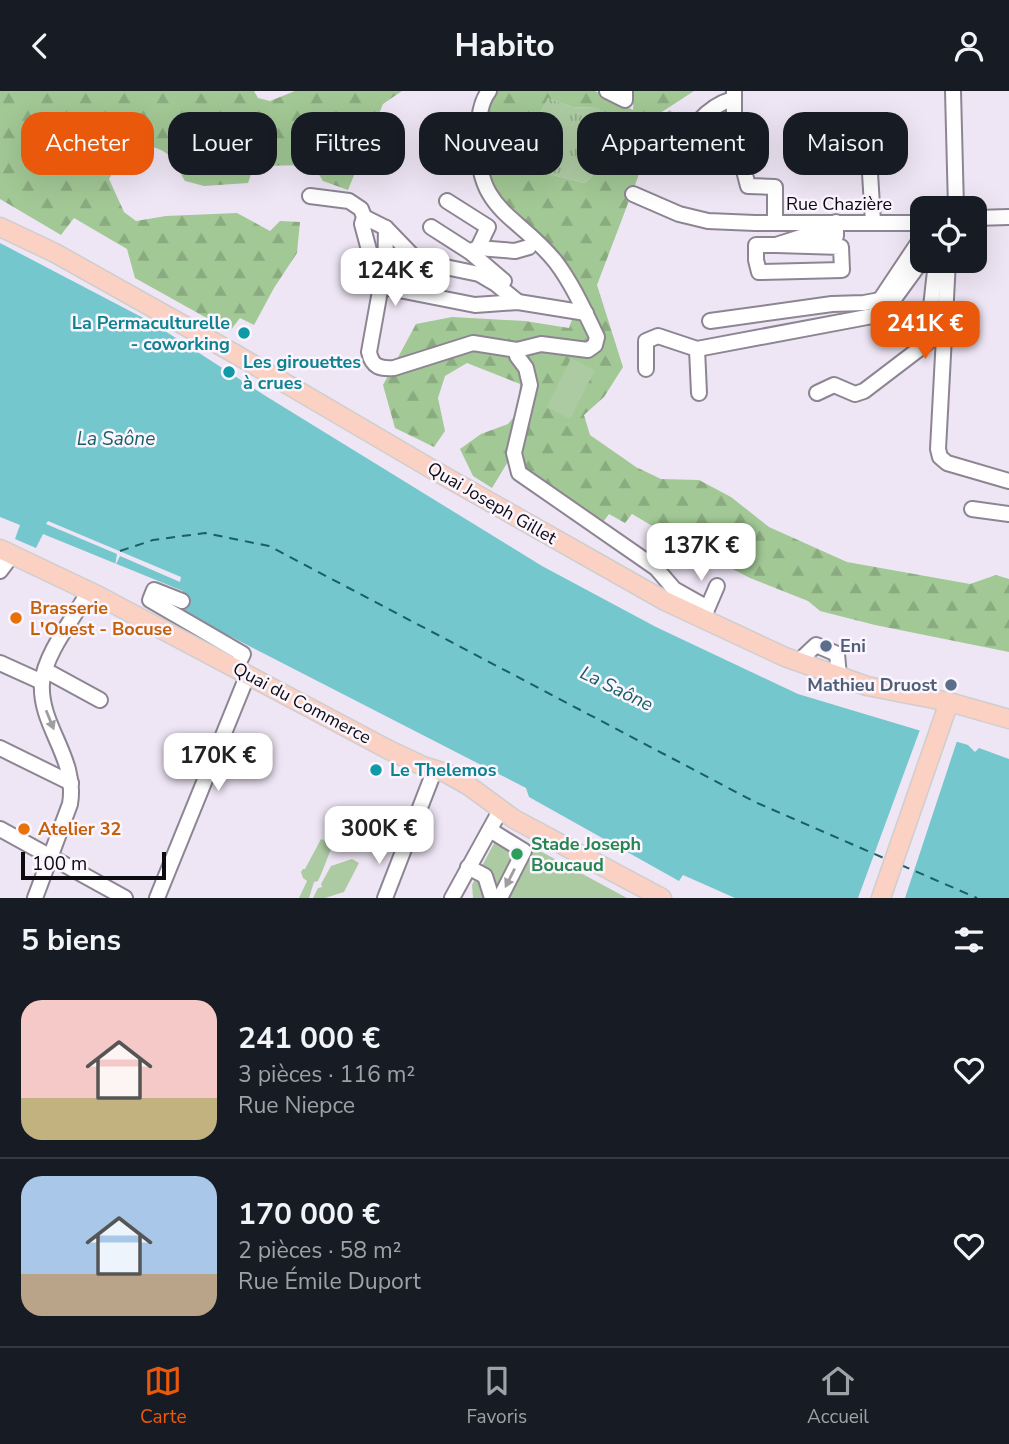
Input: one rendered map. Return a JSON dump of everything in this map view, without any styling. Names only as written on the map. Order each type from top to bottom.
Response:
[{"type":"main road","name":"Quai Joseph Gillet","points":[[0,227],[55,253],[237,355],[654,595],[705,613],[798,661],[867,686],[949,702],[1009,719]]},
{"type":"main road","name":"Quai du Commerce","points":[[6,552],[89,591],[389,750],[469,786],[517,821],[662,898]]},
{"type":"main road","points":[[881,898],[949,702]]},
{"type":"street","points":[[607,91],[625,95]]},
{"type":"street","points":[[953,91],[956,196]]},
{"type":"street","points":[[310,196],[349,201],[361,209],[364,217],[362,224],[380,291],[369,352],[371,361],[376,366],[384,369],[394,367],[473,343],[516,350],[541,344],[588,350],[595,345],[597,337],[555,261],[501,209],[487,191],[480,169],[478,146],[483,94]]},
{"type":"street","points":[[709,112],[734,95],[734,132],[748,186],[775,187],[775,223]]},
{"type":"street","points":[[870,175],[873,222]]},
{"type":"street","name":"Rue Chazière","points":[[633,194],[698,218],[755,223],[910,223]]},
{"type":"street","points":[[447,201],[488,227],[474,250]]},
{"type":"street","points":[[364,217],[386,228],[414,257],[426,263],[479,274],[514,299]]},
{"type":"street","points":[[987,218],[1009,217]]},
{"type":"street","points":[[776,244],[841,247],[842,270],[759,272],[756,260],[756,245],[776,244],[801,237],[836,236],[836,222]]},
{"type":"street","points":[[431,227],[474,250],[506,282],[514,299]]},
{"type":"street","points":[[386,228],[385,282],[388,288],[475,305],[514,299],[586,313]]},
{"type":"street","points":[[474,250],[515,251],[530,247]]},
{"type":"street","points":[[710,321],[880,300],[910,255]]},
{"type":"street","points":[[646,369],[646,341],[658,336],[697,349],[883,314],[913,273]]},
{"type":"street","points":[[817,393],[834,385],[855,394],[864,391],[927,343],[942,273]]},
{"type":"street","points":[[944,273],[938,449],[940,457],[947,463],[1009,481]]},
{"type":"street","points":[[697,349],[699,393]]},
{"type":"street","points":[[516,350],[526,368],[530,385],[514,453],[519,473],[656,568],[674,589],[705,613],[717,586]]},
{"type":"street","points":[[972,509],[1009,514]]},
{"type":"street","points":[[0,571],[6,552]]},
{"type":"street","points":[[157,898],[242,671],[243,654],[150,600],[154,590],[182,601]]},
{"type":"street","points":[[35,898],[70,804],[71,783],[66,759],[45,707],[44,676],[47,662],[89,591]]},
{"type":"street","points":[[0,663],[44,676],[100,700]]},
{"type":"street","points":[[0,748],[71,783]]},
{"type":"street","points":[[385,898],[435,769]]},
{"type":"street","points":[[452,898],[501,809]]},
{"type":"street","points":[[0,829],[125,898]]},
{"type":"street","points":[[490,830],[524,851],[500,898]]},
{"type":"street","points":[[468,867],[485,876],[492,898]]},
{"type":"green space","points":[[0,91],[254,91],[258,98],[270,101],[295,91],[402,91],[383,104],[380,112],[291,112],[291,165],[277,166],[277,112],[168,112],[168,155],[154,148],[154,112],[21,112],[21,175],[112,175],[109,179],[124,212],[136,221],[166,216],[237,213],[270,231],[280,221],[300,222],[297,253],[254,325],[240,318],[230,331],[135,278],[127,249],[74,218],[61,235],[0,199]]},
{"type":"green space","points":[[494,91],[595,91],[633,110],[634,91],[694,91],[662,112],[599,112],[598,108],[572,107],[548,98],[541,112],[485,112]]},
{"type":"green space","points":[[548,98],[572,107],[598,108],[599,112],[577,112],[577,175],[593,175],[585,183],[553,175],[563,175],[563,112],[541,112]]},
{"type":"green space","points":[[182,175],[251,175],[248,183],[204,186],[185,181]]},
{"type":"green space","points":[[319,175],[354,175],[348,190],[323,181]]},
{"type":"green space","points":[[488,175],[553,175],[585,183],[593,175],[638,175],[597,285],[623,367],[604,397],[584,415],[590,435],[636,467],[661,479],[699,480],[731,497],[769,527],[847,562],[970,584],[996,575],[1009,579],[1009,652],[820,611],[808,601],[750,578],[632,514],[625,523],[609,514],[601,525],[509,460],[492,488],[473,476],[460,449],[481,434],[508,424],[518,412],[520,384],[467,363],[445,376],[438,398],[445,431],[434,447],[395,428],[383,385],[416,324],[452,317],[525,321],[569,328],[581,294],[504,207],[492,189]]},
{"type":"green space","points":[[571,358],[595,370],[570,419],[547,407]]},
{"type":"green space","name":"Stade Joseph Boucaud","points":[[501,830],[627,898],[473,898],[472,885]]},
{"type":"green space","points":[[321,839],[333,845],[309,898],[299,898],[307,881],[301,872]]},
{"type":"green space","points":[[352,859],[359,863],[344,892],[325,898],[313,898],[318,888],[322,887],[321,884],[331,866]]},
{"type":"water","name":"La Saône","points":[[0,243],[151,322],[264,395],[542,566],[656,627],[798,694],[968,745],[975,752],[979,748],[1009,759],[1009,898],[735,898],[683,875],[679,881],[529,797],[526,788],[181,611],[183,591],[43,534],[36,548],[15,539],[20,525],[0,517]]},
{"type":"pier","points":[[48,521],[181,577],[180,582],[120,556],[115,566],[117,554],[46,524]]},
{"type":"pier","points":[[921,727],[958,738],[905,898],[858,898]]},
{"type":"ferry route","points":[[120,551],[153,540],[205,533],[269,546],[755,802],[886,859]]},
{"type":"ferry route","points":[[901,865],[977,898]]},
{"type":"place","name":"La Permaculturelle - coworking","points":[[244,333]]},
{"type":"place","name":"Les girouettes à crues","points":[[229,372]]},
{"type":"place","name":"Brasserie L'Ouest - Bocuse","points":[[16,618]]},
{"type":"place","name":"Eni","points":[[826,646]]},
{"type":"place","name":"Mathieu Druost","points":[[951,685]]},
{"type":"place","name":"Le Thelemos","points":[[376,770]]},
{"type":"place","name":"Atelier 32","points":[[24,829]]},
{"type":"place","name":"Stade Joseph Boucaud","points":[[517,854]]}]
